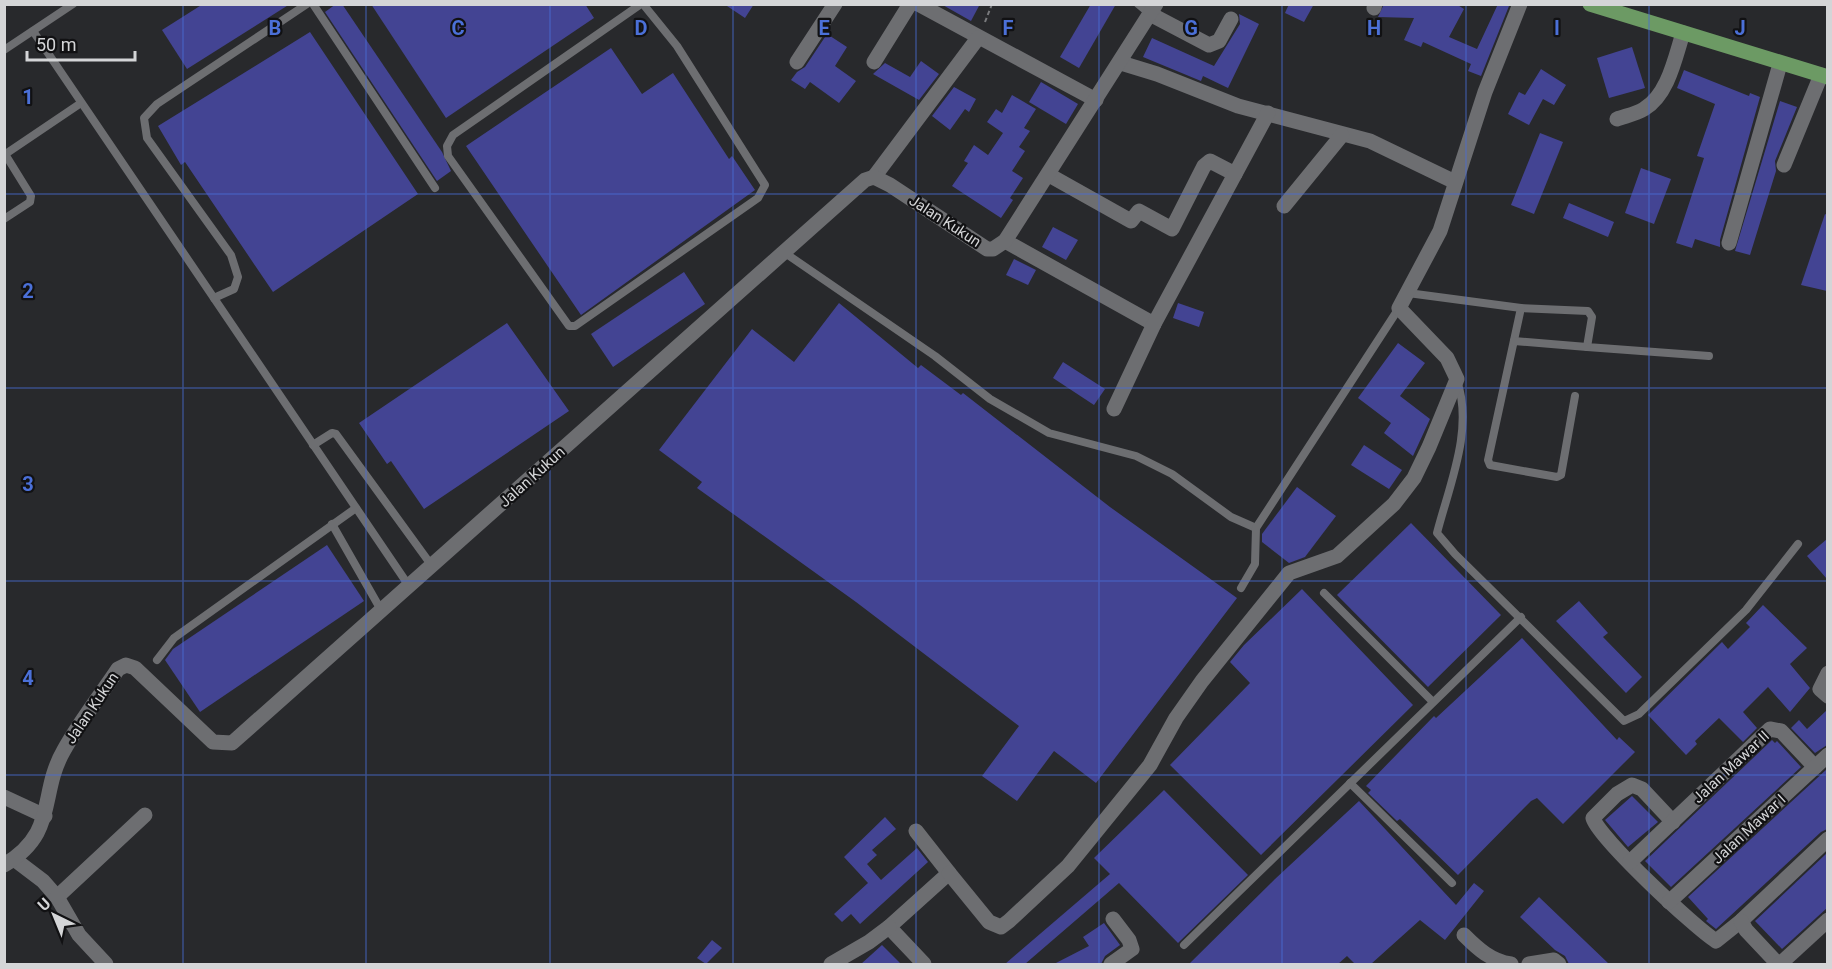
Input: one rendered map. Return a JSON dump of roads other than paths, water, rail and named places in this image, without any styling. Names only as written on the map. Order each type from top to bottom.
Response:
[{"type":"main road","points":[[1590,4],[1824,76]]},
{"type":"street","points":[[797,62],[835,4]]},
{"type":"street","points":[[874,62],[910,4]]},
{"type":"street","points":[[918,4],[1096,100]]},
{"type":"street","points":[[916,831],[989,922],[1001,927],[1068,866],[1150,765],[1176,718],[1202,681],[1289,573],[1337,556],[1394,504],[1413,478],[1429,447],[1457,379],[1447,358],[1399,308],[1440,231],[1485,92],[1520,4]]},
{"type":"street","points":[[1153,9],[1209,45],[1219,41],[1231,19]]},
{"type":"street","name":"Jalan Kukun","points":[[9,862],[34,841],[45,816],[56,768],[63,751],[118,669],[126,665],[135,668],[213,742],[232,743],[865,180],[874,177],[987,249],[993,249],[1005,241],[1121,63],[1153,9]]},
{"type":"street","points":[[1617,119],[1645,108],[1657,96],[1668,80],[1683,33]]},
{"type":"street","points":[[874,177],[978,38]]},
{"type":"street","points":[[1121,63],[1157,74],[1238,106],[1370,141],[1455,182]]},
{"type":"street","points":[[1729,243],[1780,64]]},
{"type":"street","points":[[1784,165],[1824,76]]},
{"type":"street","points":[[1114,409],[1154,324],[1268,113]]},
{"type":"street","points":[[1284,206],[1342,135]]},
{"type":"street","points":[[1049,175],[1131,221],[1139,210],[1172,228],[1204,166],[1210,161],[1235,174]]},
{"type":"street","points":[[1005,241],[1154,324]]},
{"type":"street","points":[[1827,674],[1820,689],[1827,696]]},
{"type":"street","name":"Jalan Mawar II","points":[[1630,862],[1770,729],[1781,731],[1815,766]]},
{"type":"street","name":"Jalan Mawar I","points":[[1670,902],[1827,755]]},
{"type":"street","points":[[1673,822],[1642,789],[1632,785],[1596,813],[1593,821],[1670,902],[1716,941],[1741,921],[1827,839]]},
{"type":"street","points":[[4,797],[45,816]]},
{"type":"street","points":[[57,897],[145,814]]},
{"type":"street","points":[[9,862],[43,881],[57,897],[79,935],[106,964]]},
{"type":"street","points":[[831,964],[869,942],[889,927],[949,873]]},
{"type":"street","points":[[1111,964],[1132,949],[1129,940],[1113,919]]},
{"type":"street","points":[[1741,921],[1746,930],[1779,964],[1827,920]]},
{"type":"street","points":[[889,927],[924,964]]},
{"type":"street","points":[[1464,935],[1482,952],[1511,964]]},
{"type":"street","points":[[1529,964],[1554,960],[1559,964]]},
{"type":"lane","points":[[4,50],[73,4]]},
{"type":"lane","points":[[214,298],[234,289],[238,277],[231,255],[147,138],[144,118],[157,105],[308,4]]},
{"type":"lane","points":[[313,4],[435,188]]},
{"type":"lane","points":[[642,4],[677,46],[765,185],[758,198],[575,326],[569,326],[448,156],[447,146],[453,135],[642,4]]},
{"type":"lane","points":[[1138,4],[1144,9],[1153,9]]},
{"type":"lane","points":[[33,31],[409,586]]},
{"type":"lane","points":[[4,219],[30,202],[31,196],[5,155],[81,103]]},
{"type":"lane","points":[[785,253],[935,356],[990,399],[1049,433],[1136,456],[1172,474],[1231,517],[1256,528]]},
{"type":"lane","points":[[1408,293],[1521,308],[1588,311],[1592,317],[1587,347]]},
{"type":"lane","points":[[1241,588],[1255,564],[1256,528],[1399,308]]},
{"type":"lane","points":[[1521,308],[1488,460],[1490,465],[1546,476],[1561,475],[1575,396]]},
{"type":"lane","points":[[1514,340],[1710,356]]},
{"type":"lane","points":[[1457,379],[1461,390],[1462,429],[1451,490],[1437,533],[1450,549],[1521,616],[1624,721],[1629,720],[1746,610],[1798,544]]},
{"type":"lane","points":[[313,445],[332,433],[336,434],[432,566]]},
{"type":"lane","points":[[157,660],[174,638],[356,508]]},
{"type":"lane","points":[[332,524],[381,610]]},
{"type":"lane","points":[[1324,593],[1433,702]]},
{"type":"lane","points":[[1184,945],[1521,616]]},
{"type":"lane","points":[[1350,783],[1452,883]]}]
